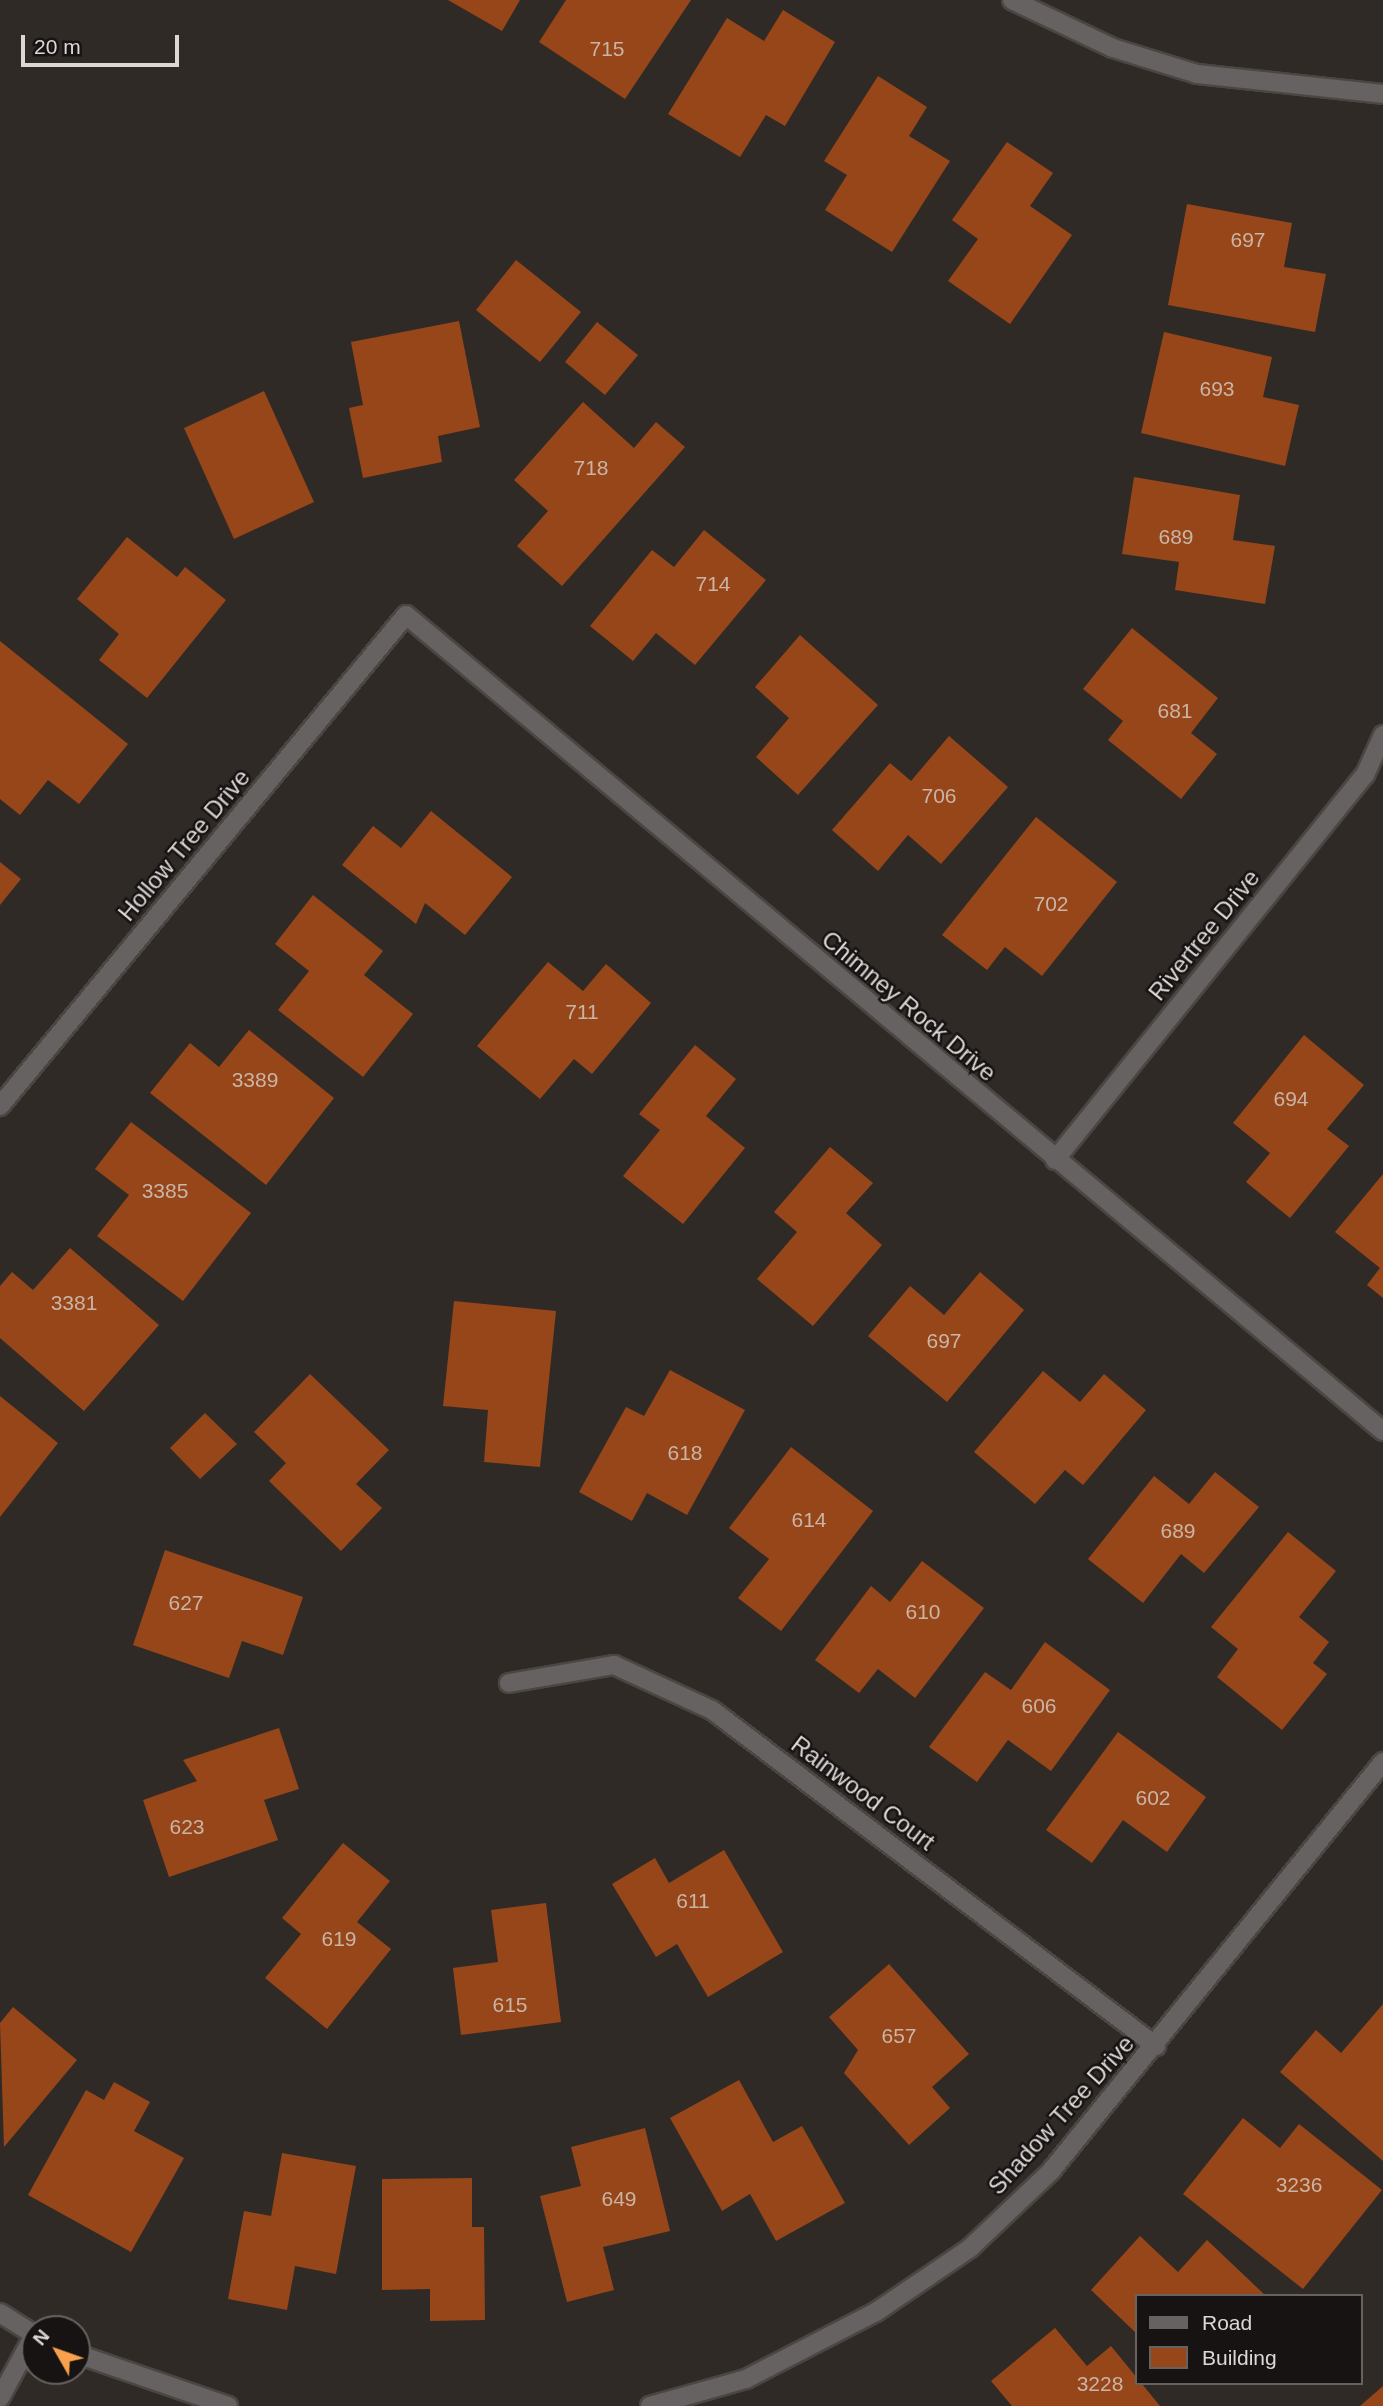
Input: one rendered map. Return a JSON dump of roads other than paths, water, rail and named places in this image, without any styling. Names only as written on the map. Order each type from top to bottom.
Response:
[{"type":"street","points":[[1012,0],[1113,48],[1196,74],[1383,94]]},
{"type":"street","name":"Hollow Tree Drive","points":[[0,1105],[406,615]]},
{"type":"street","name":"Chimney Rock Drive","points":[[406,615],[1055,1160],[1383,1431]]},
{"type":"street","name":"Rivertree Drive","points":[[1055,1160],[1365,775],[1383,735]]},
{"type":"street","name":"Rainwood Court","points":[[509,1683],[614,1665],[712,1710],[1156,2046]]},
{"type":"street","name":"Shadow Tree Drive","points":[[650,2406],[746,2379],[876,2312],[970,2248],[1051,2171],[1156,2046],[1383,1762]]},
{"type":"street","points":[[0,2314],[21,2327]]},
{"type":"street","points":[[91,2359],[228,2406]]},
{"type":"street","points":[[0,2398],[21,2360]]}]
